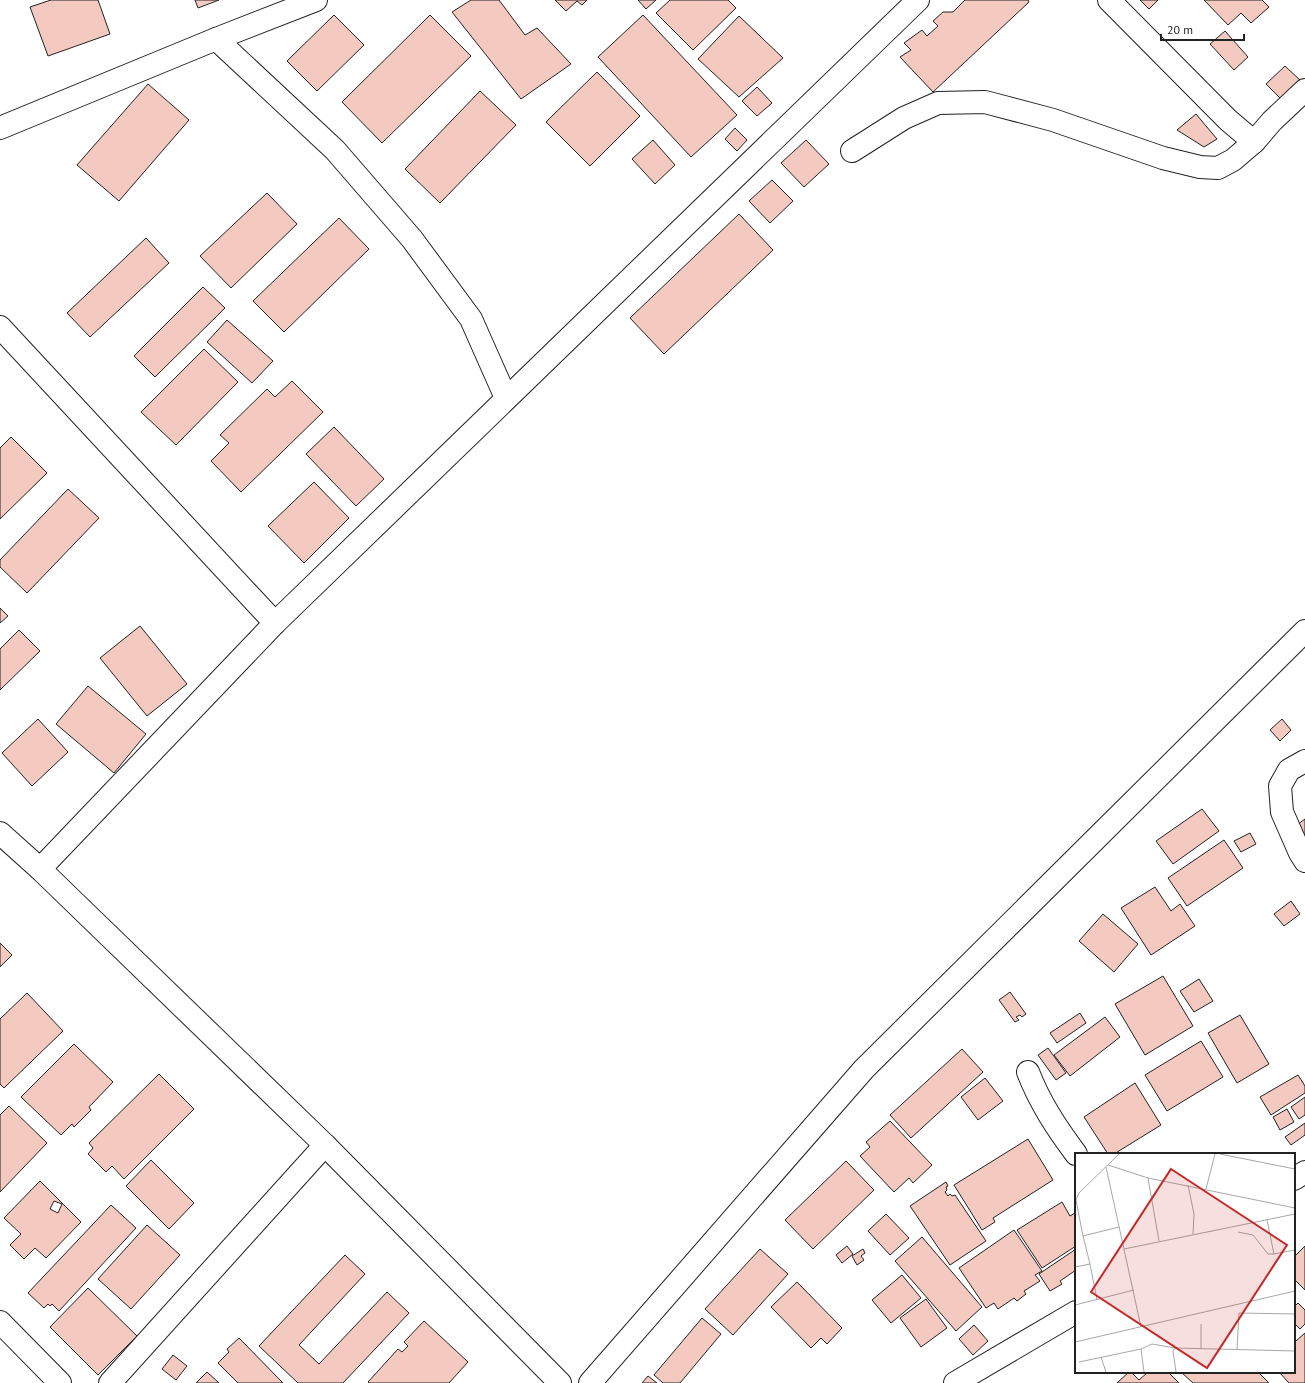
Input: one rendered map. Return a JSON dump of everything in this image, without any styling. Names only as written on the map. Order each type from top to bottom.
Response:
[{"type":"street","points":[[0,128],[216,39],[316,0]]},
{"type":"street","points":[[40,869],[275,623],[918,0]]},
{"type":"street","points":[[1109,0],[1228,120],[1254,142]]},
{"type":"street","points":[[216,39],[335,150],[412,239],[471,319],[506,398]]},
{"type":"street","points":[[852,151],[904,118],[938,103],[985,102],[1053,120],[1163,158],[1200,167],[1218,168],[1232,160],[1254,142],[1272,121],[1305,90]]},
{"type":"street","points":[[0,327],[275,623]]},
{"type":"street","points":[[590,1383],[864,1069],[1305,631]]},
{"type":"street","points":[[1305,761],[1289,770],[1280,786],[1282,812],[1305,861]]},
{"type":"street","points":[[0,832],[325,1145],[560,1383]]},
{"type":"street","points":[[1028,1072],[1036,1094],[1054,1124],[1075,1153]]},
{"type":"street","points":[[110,1383],[325,1145]]},
{"type":"street","points":[[1295,1178],[1305,1172]]},
{"type":"street","points":[[955,1383],[1075,1313]]},
{"type":"street","points":[[0,1322],[60,1383]]},
{"type":"building","points":[[51,0],[98,0],[110,34],[48,56],[30,7]]},
{"type":"building","points":[[195,0],[219,0],[198,8]]},
{"type":"building","points":[[471,0],[499,0],[525,35],[537,28],[571,64],[521,99],[452,12]]},
{"type":"building","points":[[555,0],[587,0],[582,5],[577,1],[566,11]]},
{"type":"building","points":[[638,0],[656,0],[646,9]]},
{"type":"building","points":[[670,0],[728,0],[736,8],[693,50],[656,13]]},
{"type":"building","points":[[965,0],[1028,0],[1029,2],[933,92],[900,57],[911,50],[904,43],[922,30],[927,36],[938,26],[933,21],[943,12],[953,12]]},
{"type":"building","points":[[1140,0],[1158,0],[1149,9]]},
{"type":"building","points":[[1204,0],[1262,0],[1269,7],[1251,23],[1241,13],[1228,25]]},
{"type":"building","points":[[334,15],[364,45],[317,91],[287,61]]},
{"type":"building","points":[[430,15],[471,56],[382,143],[342,102]]},
{"type":"building","points":[[643,15],[737,115],[691,157],[598,57]]},
{"type":"building","points":[[739,16],[783,58],[739,97],[698,59]]},
{"type":"building","points":[[1225,31],[1248,57],[1234,70],[1210,44]]},
{"type":"building","points":[[1285,66],[1302,82],[1283,101],[1266,84]]},
{"type":"building","points":[[597,72],[640,116],[590,166],[546,122]]},
{"type":"building","points":[[148,84],[189,120],[119,201],[77,165]]},
{"type":"building","points":[[757,87],[772,103],[757,116],[742,101]]},
{"type":"building","points":[[480,91],[516,125],[440,203],[405,169]]},
{"type":"building","points":[[1196,114],[1217,139],[1204,147],[1177,130]]},
{"type":"building","points":[[735,128],[747,140],[737,151],[725,139]]},
{"type":"building","points":[[653,140],[675,165],[655,184],[632,159]]},
{"type":"building","points":[[806,140],[829,164],[804,187],[781,163]]},
{"type":"building","points":[[772,180],[793,201],[770,223],[749,201]]},
{"type":"building","points":[[267,193],[297,224],[231,288],[200,256]]},
{"type":"building","points":[[739,214],[773,250],[664,354],[630,318]]},
{"type":"building","points":[[339,218],[369,249],[284,332],[253,301]]},
{"type":"building","points":[[146,238],[169,263],[90,337],[67,313]]},
{"type":"building","points":[[203,287],[225,308],[155,377],[134,356]]},
{"type":"building","points":[[227,320],[273,361],[252,383],[207,342]]},
{"type":"building","points":[[204,349],[238,382],[176,445],[141,412]]},
{"type":"building","points":[[292,381],[323,412],[241,492],[211,461],[229,443],[220,435],[267,389],[275,397]]},
{"type":"building","points":[[334,427],[384,479],[356,506],[306,454]]},
{"type":"building","points":[[11,437],[47,473],[0,519],[0,448]]},
{"type":"building","points":[[314,482],[349,518],[304,563],[268,526]]},
{"type":"building","points":[[68,489],[99,518],[27,593],[0,567],[0,560]]},
{"type":"building","points":[[0,608],[8,616],[0,623]]},
{"type":"building","points":[[140,626],[187,684],[147,716],[100,658]]},
{"type":"building","points":[[19,630],[40,651],[0,690],[0,649]]},
{"type":"building","points":[[88,686],[146,734],[114,773],[56,724]]},
{"type":"building","points":[[38,719],[68,752],[32,786],[2,753]]},
{"type":"building","points":[[1282,719],[1291,730],[1280,741],[1270,730]]},
{"type":"building","points":[[1202,809],[1219,831],[1173,864],[1156,841]]},
{"type":"building","points":[[1305,819],[1305,843],[1294,827]]},
{"type":"building","points":[[1250,833],[1256,844],[1241,852],[1234,841]]},
{"type":"building","points":[[1224,840],[1243,868],[1187,906],[1168,878]]},
{"type":"building","points":[[1155,887],[1171,911],[1180,904],[1195,926],[1151,955],[1121,908]]},
{"type":"building","points":[[1291,901],[1300,914],[1284,926],[1274,914]]},
{"type":"building","points":[[1103,914],[1138,944],[1114,972],[1079,941]]},
{"type":"building","points":[[0,943],[12,955],[0,967]]},
{"type":"building","points":[[1163,976],[1193,1026],[1145,1055],[1115,1004]]},
{"type":"building","points":[[1199,979],[1213,1001],[1194,1012],[1180,991]]},
{"type":"building","points":[[1010,992],[1026,1014],[1022,1017],[1020,1015],[1016,1017],[1019,1020],[1015,1022],[999,1000]]},
{"type":"building","points":[[27,993],[63,1031],[4,1088],[0,1084],[0,1019]]},
{"type":"building","points":[[1080,1013],[1086,1023],[1057,1043],[1050,1033]]},
{"type":"building","points":[[1240,1015],[1269,1064],[1237,1083],[1208,1033]]},
{"type":"building","points":[[1105,1017],[1120,1037],[1070,1076],[1054,1055]]},
{"type":"building","points":[[1201,1041],[1223,1077],[1167,1111],[1145,1075]]},
{"type":"building","points":[[74,1044],[113,1082],[89,1107],[91,1110],[74,1127],[72,1124],[61,1135],[21,1097]]},
{"type":"building","points":[[1048,1048],[1066,1073],[1056,1080],[1038,1055]]},
{"type":"building","points":[[962,1049],[983,1072],[911,1138],[890,1115]]},
{"type":"building","points":[[159,1074],[194,1109],[124,1179],[112,1166],[106,1172],[88,1154],[93,1148],[89,1143]]},
{"type":"building","points":[[1298,1075],[1305,1086],[1305,1093],[1271,1115],[1260,1097]]},
{"type":"building","points":[[985,1078],[1003,1101],[978,1120],[961,1097]]},
{"type":"building","points":[[1135,1083],[1161,1125],[1116,1153],[1107,1153],[1084,1117]]},
{"type":"building","points":[[1305,1097],[1305,1115],[1299,1119],[1291,1107]]},
{"type":"building","points":[[9,1106],[47,1143],[0,1192],[0,1115]]},
{"type":"building","points":[[1287,1109],[1294,1122],[1280,1130],[1273,1117]]},
{"type":"building","points":[[890,1121],[932,1165],[913,1183],[909,1178],[894,1192],[860,1156],[870,1147],[866,1142]]},
{"type":"building","points":[[1305,1123],[1305,1135],[1291,1145],[1285,1137]]},
{"type":"building","points":[[1028,1139],[1053,1180],[993,1218],[995,1222],[982,1230],[954,1185]]},
{"type":"building","points":[[151,1160],[194,1203],[169,1229],[126,1186]]},
{"type":"building","points":[[846,1161],[874,1190],[813,1249],[785,1220]]},
{"type":"building","points":[[40,1181],[81,1222],[46,1258],[35,1248],[24,1259],[10,1245],[21,1234],[4,1218]],"holes":[[[54,1201],[62,1204],[58,1213],[50,1209]]]},
{"type":"building","points":[[946,1182],[948,1186],[946,1187],[947,1190],[945,1192],[948,1196],[950,1194],[952,1196],[955,1195],[986,1241],[950,1265],[910,1206]]},
{"type":"building","points":[[1062,1202],[1070,1216],[1075,1213],[1075,1247],[1042,1268],[1017,1230]]},
{"type":"building","points":[[111,1205],[136,1228],[59,1311],[52,1304],[50,1306],[48,1304],[44,1308],[28,1293]]},
{"type":"building","points":[[886,1214],[909,1238],[890,1255],[868,1231]]},
{"type":"building","points":[[147,1225],[180,1255],[131,1309],[98,1279]]},
{"type":"building","points":[[1014,1230],[1042,1271],[1035,1275],[1040,1281],[1024,1291],[1026,1294],[1017,1301],[1014,1298],[998,1309],[994,1303],[986,1308],[959,1268]]},
{"type":"building","points":[[922,1237],[982,1307],[956,1331],[895,1261]]},
{"type":"building","points":[[847,1246],[853,1254],[842,1263],[836,1255]]},
{"type":"building","points":[[1305,1246],[1305,1290],[1295,1280],[1295,1256]]},
{"type":"building","points":[[760,1249],[788,1274],[733,1335],[705,1309]]},
{"type":"building","points":[[863,1249],[865,1253],[861,1256],[864,1260],[857,1265],[852,1256]]},
{"type":"building","points":[[1075,1250],[1075,1271],[1060,1281],[1062,1284],[1050,1291],[1039,1274]]},
{"type":"building","points":[[345,1255],[365,1274],[299,1345],[319,1364],[387,1292],[409,1313],[343,1383],[298,1383],[259,1346]]},
{"type":"building","points":[[902,1275],[921,1298],[891,1323],[872,1300]]},
{"type":"building","points":[[797,1282],[842,1328],[827,1344],[821,1338],[811,1348],[771,1307]]},
{"type":"building","points":[[88,1288],[137,1336],[98,1375],[50,1327]]},
{"type":"building","points":[[926,1299],[947,1328],[921,1347],[900,1318]]},
{"type":"building","points":[[1298,1303],[1305,1310],[1305,1324],[1300,1329],[1295,1324],[1295,1306]]},
{"type":"building","points":[[702,1318],[721,1334],[680,1383],[663,1383],[654,1375]]},
{"type":"building","points":[[424,1321],[468,1362],[449,1383],[369,1383],[368,1382],[398,1349],[402,1352],[408,1346],[404,1342]]},
{"type":"building","points":[[974,1325],[988,1341],[973,1355],[959,1339]]},
{"type":"building","points":[[1305,1333],[1305,1383],[1289,1383],[1280,1373],[1295,1373],[1295,1340],[1296,1341]]},
{"type":"building","points":[[239,1338],[283,1383],[238,1383],[218,1363],[229,1352],[227,1349]]},
{"type":"building","points":[[173,1355],[187,1366],[176,1380],[162,1369]]},
{"type":"building","points":[[207,1372],[219,1383],[196,1383]]},
{"type":"building","points":[[1128,1373],[1132,1373],[1139,1380],[1147,1373],[1169,1373],[1179,1383],[1117,1383]]},
{"type":"building","points":[[1182,1373],[1259,1373],[1269,1383],[1193,1383]]},
{"type":"building","points":[[648,1376],[657,1383],[642,1383]]}]
